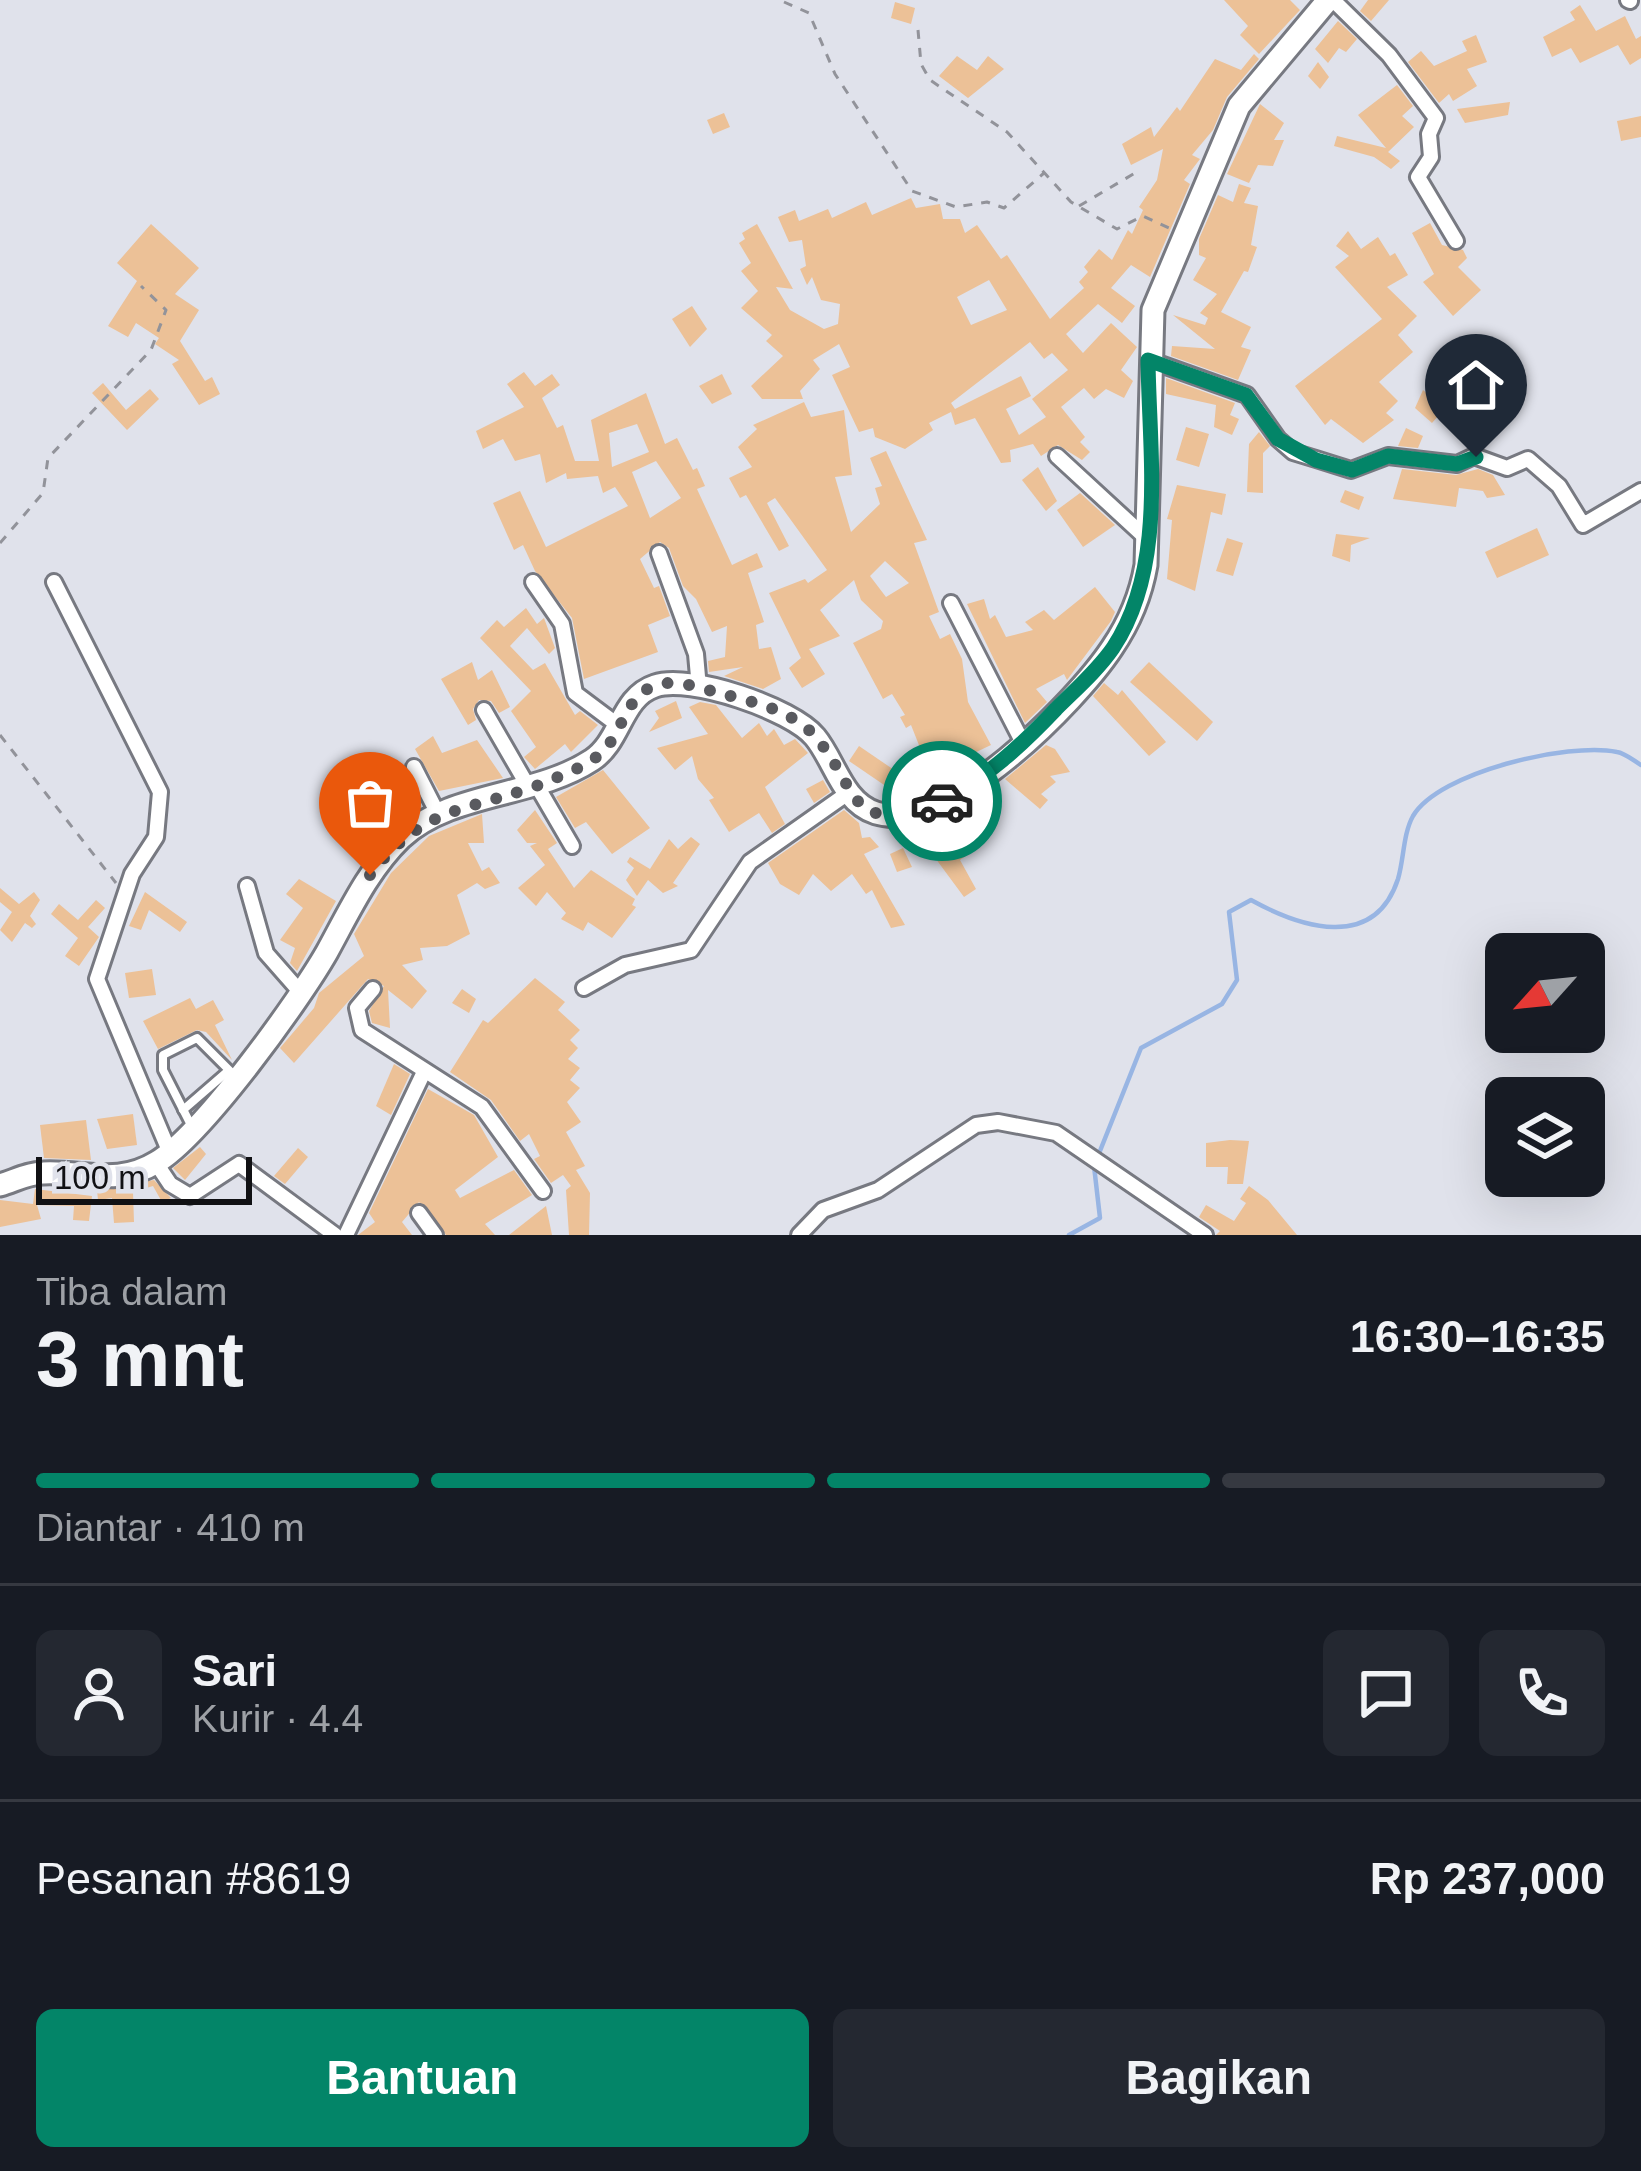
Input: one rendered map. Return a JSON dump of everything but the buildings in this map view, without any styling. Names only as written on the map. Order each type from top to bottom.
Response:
[{"type":"main road","points":[[0,1185],[46,1173],[112,1179],[163,1158],[188,1120],[302,994],[370,875],[401,838],[438,814],[533,787],[593,760],[651,688],[683,683],[795,719],[813,735],[848,793],[873,813],[912,812],[974,784],[1023,743],[1114,646],[1142,587],[1148,539],[1148,360],[1153,310],[1239,106],[1331,0]]},
{"type":"street","points":[[1331,0],[1389,55],[1434,115],[1432,154],[1418,177],[1456,241]]},
{"type":"street","points":[[1148,360],[1246,395],[1293,452],[1352,470],[1388,456],[1457,464],[1474,456],[1507,468],[1528,459],[1559,486],[1583,525],[1641,491]]},
{"type":"street","points":[[1057,456],[1148,539]]},
{"type":"street","points":[[659,553],[696,654],[699,688]]},
{"type":"street","points":[[53,582],[160,792],[156,837],[124,894],[97,971],[170,1184],[190,1196],[239,1165],[335,1235]]},
{"type":"street","points":[[533,582],[558,614],[575,693],[619,726]]},
{"type":"street","points":[[951,603],[1023,743]]},
{"type":"street","points":[[484,710],[572,846]]},
{"type":"street","points":[[414,767],[438,814]]},
{"type":"street","points":[[584,988],[626,965],[695,947],[750,862],[848,793]]},
{"type":"street","points":[[247,886],[266,953],[302,994]]},
{"type":"street","points":[[373,989],[357,1008],[362,1030],[389,1044],[423,1074],[482,1107],[543,1191]]},
{"type":"street","points":[[346,1235],[423,1074]]},
{"type":"street","points":[[799,1235],[823,1210],[878,1190],[976,1125],[998,1122],[1054,1132],[1205,1235]]},
{"type":"street","points":[[418,1213],[435,1235]]},
{"type":"lane","points":[[188,1120],[160,1062],[163,1054],[197,1038],[232,1074]]},
{"type":"path","points":[[784,2],[808,13],[835,74],[914,192],[956,207],[987,202],[1004,208],[1043,173]]},
{"type":"path","points":[[918,30],[922,64],[930,80],[1007,132],[1078,207],[1117,229],[1143,216],[1182,234]]},
{"type":"path","points":[[1078,207],[1135,173]]},
{"type":"path","points":[[0,543],[43,494],[48,458],[154,344],[166,310],[141,286]]},
{"type":"path","points":[[0,735],[124,894]]},
{"type":"waterway","points":[[1069,1235],[1100,1218],[1094,1166],[1141,1048],[1222,1004],[1237,980],[1229,912],[1251,900],[1313,924],[1354,925],[1372,917],[1387,902],[1398,879],[1413,816],[1449,786],[1506,764],[1568,752],[1617,752],[1641,765]]},
{"type":"way so far","points":[[370,875],[401,838],[438,814],[537,786],[593,760],[610,743],[639,696],[659,684],[683,683],[795,719],[813,735],[848,793],[873,813],[912,812],[942,801]]},
{"type":"route","points":[[942,801],[997,768],[1030,737],[1106,657],[1135,605],[1146,565],[1148,360],[1213,379],[1246,395],[1278,439],[1293,452],[1316,460],[1352,470],[1388,456],[1457,464],[1476,457]]}]
